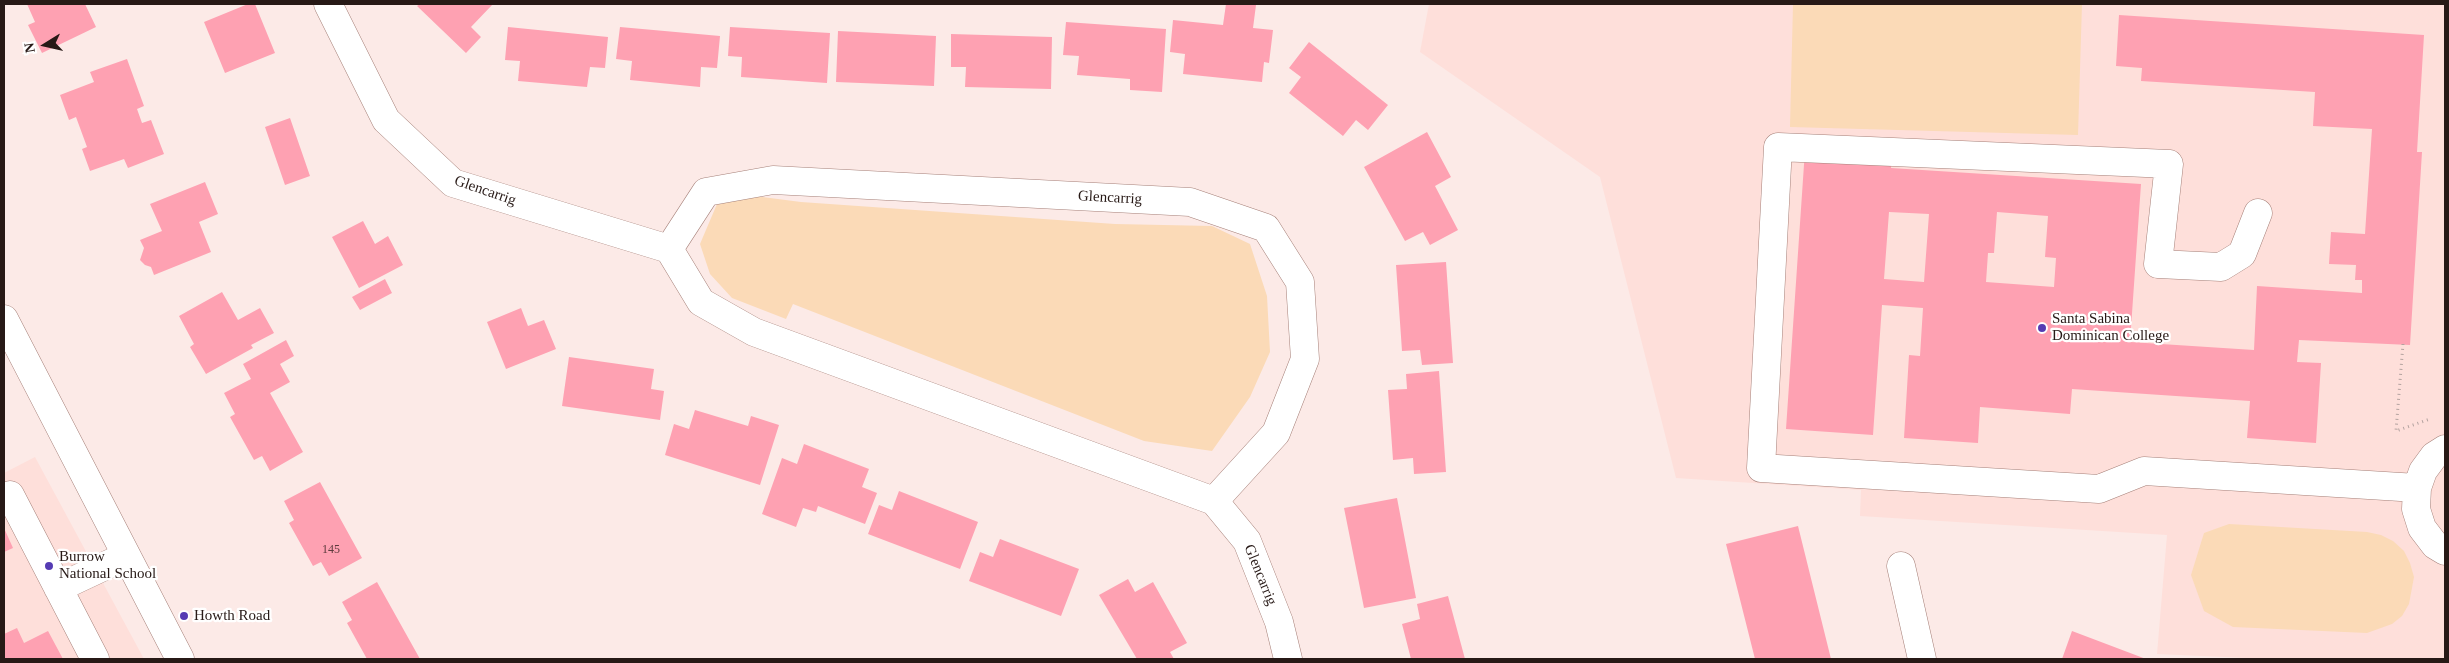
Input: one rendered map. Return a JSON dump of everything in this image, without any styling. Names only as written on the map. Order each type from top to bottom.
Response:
[{"type":"street","name":"Glencarrig","points":[[328,4],[386,120],[453,183],[669,248],[706,192],[773,180],[1190,202],[1266,228],[1300,282],[1305,359],[1276,433],[1214,500],[1247,540],[1279,622],[1288,659]]},
{"type":"street","points":[[2258,213],[2242,254],[2221,267],[2158,264],[2169,164],[1778,147],[1761,468],[2099,489],[2144,471],[2416,488]]},
{"type":"street","points":[[669,248],[701,302],[754,332],[1214,500]]},
{"type":"street","points":[[4,319],[180,659]]},
{"type":"street","points":[[2445,449],[2434,456],[2423,471],[2416,488],[2416,509],[2422,528],[2435,545],[2445,551]]},
{"type":"street","points":[[4,498],[10,494],[95,659]]},
{"type":"street","points":[[58,588],[126,556]]},
{"type":"street","points":[[1901,566],[1922,659]]},
{"type":"path","points":[[2403,344],[2396,431],[2417,422],[2436,418]]},
{"type":"shaded area","name":"Santa Sabina Dominican College","points":[[1429,4],[2445,4],[2445,659],[2269,659],[2157,654],[2167,535],[1860,516],[1861,490],[1676,478],[1600,177],[1420,52]]},
{"type":"shaded area","points":[[1793,4],[2082,4],[2078,135],[1790,127]]},
{"type":"shaded area","points":[[739,194],[801,202],[1115,224],[1212,226],[1250,244],[1267,296],[1270,352],[1250,397],[1212,451],[1144,441],[793,304],[786,319],[732,298],[710,274],[700,244],[717,204]]},
{"type":"shaded area","name":"Burrow National School","points":[[35,457],[144,659],[4,659],[4,473]]},
{"type":"shaded area","points":[[2229,524],[2367,532],[2381,535],[2393,541],[2404,551],[2410,563],[2414,577],[2409,604],[2402,616],[2392,624],[2367,633],[2233,627],[2204,611],[2191,575],[2204,533]]},
{"type":"building","points":[[27,4],[85,4],[96,27],[42,53],[28,25],[35,22]]},
{"type":"building","points":[[248,4],[255,4],[275,53],[225,73],[204,22]]},
{"type":"building","points":[[420,4],[493,4],[471,27],[481,37],[466,53],[417,6]]},
{"type":"building","points":[[1226,4],[1256,5],[1253,28],[1273,30],[1269,63],[1264,62],[1262,82],[1183,74],[1185,54],[1170,52],[1173,20],[1223,25]]},
{"type":"building","points":[[2119,15],[2424,35],[2417,152],[2422,152],[2410,345],[2299,340],[2297,362],[2321,363],[2316,443],[2247,438],[2250,401],[2072,389],[2070,414],[1980,407],[1978,443],[1904,438],[1909,355],[1920,356],[1923,308],[1882,305],[1873,435],[1786,429],[1805,150],[1892,156],[1891,168],[2141,184],[2130,342],[2254,350],[2257,286],[2362,293],[2362,280],[2355,280],[2356,265],[2329,264],[2331,232],[2365,234],[2372,129],[2313,126],[2315,92],[2141,81],[2142,68],[2116,66]],"holes":[[[1889,212],[1929,214],[1924,282],[1884,279]],[[1997,212],[2048,216],[2045,257],[2056,258],[2054,287],[1986,282],[1988,253],[1994,253]]]},
{"type":"building","points":[[1066,22],[1166,29],[1162,92],[1130,90],[1130,79],[1077,75],[1079,56],[1063,55]]},
{"type":"building","points":[[508,27],[608,37],[605,68],[590,67],[587,87],[518,81],[520,61],[505,60]]},
{"type":"building","points":[[620,27],[720,36],[717,68],[701,67],[700,87],[630,80],[632,61],[616,59]]},
{"type":"building","points":[[730,27],[830,33],[827,83],[741,77],[742,57],[728,56]]},
{"type":"building","points":[[838,31],[936,36],[934,86],[836,82]]},
{"type":"building","points":[[951,34],[1052,37],[1051,89],[965,87],[966,67],[951,67]]},
{"type":"building","points":[[1309,42],[1388,105],[1368,130],[1356,120],[1343,136],[1289,93],[1301,77],[1289,68]]},
{"type":"building","points":[[127,59],[144,106],[137,109],[142,123],[151,120],[164,154],[128,168],[124,159],[90,171],[82,149],[87,147],[76,117],[69,120],[60,95],[94,82],[90,72]]},
{"type":"building","points":[[290,118],[310,176],[285,185],[265,127]]},
{"type":"building","points":[[1427,132],[1451,177],[1435,186],[1458,230],[1430,245],[1423,232],[1405,241],[1364,167]]},
{"type":"building","points":[[205,182],[218,214],[199,222],[211,252],[154,275],[151,267],[145,265],[140,260],[144,248],[140,240],[162,231],[150,204]]},
{"type":"building","points":[[363,221],[375,244],[388,236],[403,265],[359,288],[332,237]]},
{"type":"building","points":[[1446,262],[1453,363],[1422,365],[1420,350],[1402,351],[1396,265]]},
{"type":"building","points":[[385,279],[392,293],[360,310],[352,297]]},
{"type":"building","points":[[222,292],[238,320],[260,308],[274,333],[251,345],[253,348],[206,374],[190,347],[194,344],[179,316]]},
{"type":"building","points":[[521,308],[528,326],[544,320],[556,349],[506,369],[487,322]]},
{"type":"building","points":[[286,340],[294,356],[280,364],[290,382],[270,393],[303,452],[270,471],[262,456],[254,460],[230,417],[235,414],[224,393],[251,379],[243,364]]},
{"type":"building","points":[[569,357],[654,369],[651,389],[664,391],[660,420],[562,406]]},
{"type":"building","points":[[1439,371],[1446,472],[1414,474],[1413,458],[1393,460],[1388,390],[1407,389],[1406,374]]},
{"type":"building","points":[[695,410],[748,426],[751,416],[779,425],[760,485],[665,455],[674,424],[689,429]]},
{"type":"building","points":[[804,444],[869,469],[862,487],[877,493],[865,524],[818,506],[816,512],[803,508],[796,527],[762,514],[782,458],[797,464]]},
{"type":"building","points":[[320,482],[362,558],[329,576],[321,562],[313,566],[289,523],[294,520],[284,501]]},
{"type":"building","points":[[899,491],[978,522],[960,569],[868,534],[879,505],[892,510]]},
{"type":"building","points":[[1397,498],[1416,598],[1364,608],[1344,508]]},
{"type":"building","points":[[1798,526],[1831,659],[1755,659],[1726,544]]},
{"type":"building","points":[[4,528],[13,548],[4,552]]},
{"type":"building","points":[[1000,539],[1079,569],[1061,616],[969,581],[980,552],[993,557]]},
{"type":"building","points":[[1128,579],[1135,592],[1153,582],[1187,643],[1170,652],[1174,659],[1137,659],[1099,595]]},
{"type":"building","points":[[377,582],[420,659],[367,659],[347,623],[352,620],[342,602]]},
{"type":"building","points":[[1448,596],[1465,659],[1411,659],[1402,624],[1420,619],[1417,604]]},
{"type":"building","points":[[17,628],[24,643],[48,631],[63,659],[4,659],[4,634]]},
{"type":"building","points":[[2072,631],[2146,659],[2062,659]]},
{"type":"place","name":"Santa Sabina Dominican College","points":[[2042,328]]},
{"type":"place","name":"Burrow National School","points":[[49,566]]},
{"type":"place","name":"Howth Road","points":[[184,616]]}]
